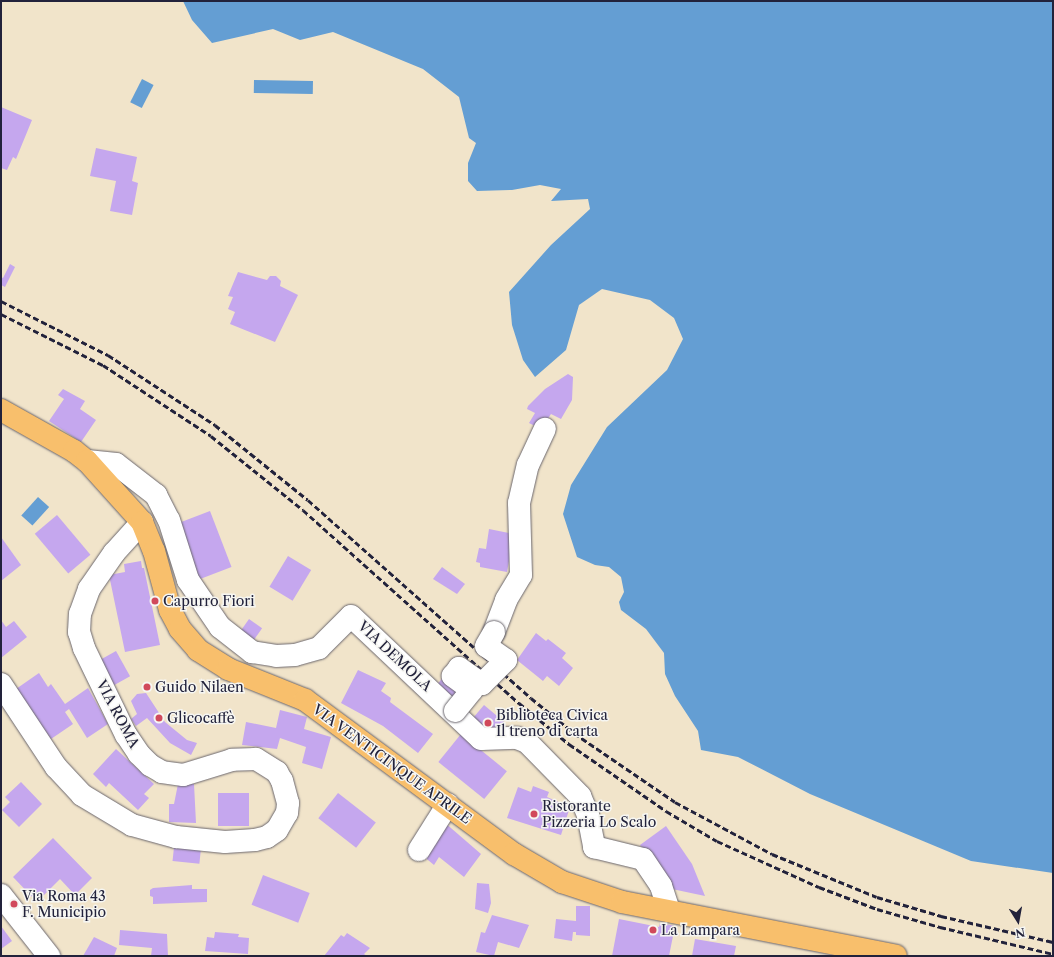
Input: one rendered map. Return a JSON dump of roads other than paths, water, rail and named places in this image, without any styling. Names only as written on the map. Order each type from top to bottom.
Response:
[{"type":"main road","name":"VIA VENTICINQUE APRILE","points":[[1,410],[74,451],[87,461],[142,522],[154,551],[170,610],[180,629],[198,650],[228,669],[305,700],[514,854],[562,882],[622,902],[896,956]]},
{"type":"street","points":[[545,429],[528,465],[519,503],[521,575],[506,600],[494,632],[486,646],[506,660],[482,684],[459,668],[453,676],[472,690],[455,712],[468,728],[481,739],[517,738],[527,742],[580,796],[588,815],[594,847],[643,859],[661,886],[669,911]]},
{"type":"street","name":"VIA DEMOLA","points":[[87,461],[116,464],[156,495],[169,520],[188,580],[220,627],[252,652],[276,656],[295,655],[318,648],[351,616],[455,712]]},
{"type":"street","name":"VIA ROMA","points":[[1,684],[56,766],[82,795],[132,825],[176,837],[225,842],[255,840],[267,837],[277,830],[287,814],[288,803],[282,781],[276,772],[256,759],[232,760],[183,775],[162,772],[150,765],[139,754],[126,735],[84,648],[79,632],[80,614],[89,589],[114,553],[142,522]]},
{"type":"street","points":[[419,850],[448,804]]},
{"type":"street","points":[[1,895],[49,956]]},
{"type":"water","points":[[183,1],[1053,1],[1053,873],[971,861],[810,794],[738,757],[701,750],[698,731],[675,696],[665,674],[664,653],[646,629],[621,610],[619,602],[624,592],[621,577],[609,567],[595,565],[577,557],[563,514],[571,485],[607,427],[667,370],[683,339],[674,318],[650,300],[602,289],[579,305],[566,350],[535,377],[523,360],[512,325],[509,292],[551,245],[590,209],[588,199],[551,201],[561,189],[540,185],[512,190],[477,191],[468,181],[468,163],[476,143],[469,138],[459,97],[423,69],[333,32],[300,40],[273,29],[212,43],[192,20]]},
{"type":"water","points":[[142,79],[154,85],[142,108],[130,102]]},
{"type":"water","points":[[254,80],[313,81],[313,94],[254,93]]},
{"type":"water","points":[[38,497],[49,507],[32,526],[21,516]]},
{"type":"railway","points":[[1,301],[108,355],[215,425],[308,500],[531,698],[574,733],[675,802],[772,854],[877,897],[941,916],[1053,942]]},
{"type":"railway","points":[[1,314],[103,365],[211,436],[303,510],[519,703],[569,744],[666,811],[717,841],[819,887],[877,909],[940,927],[1053,954]]},
{"type":"place","name":"Capurro Fiori","points":[[155,601]]},
{"type":"place","name":"Guido Nilaen","points":[[147,687]]},
{"type":"place","name":"Glicocaffè","points":[[159,718]]},
{"type":"place","name":"Biblioteca Civica Il treno di carta","points":[[488,723]]},
{"type":"place","name":"Ristorante Pizzeria Lo Scalo","points":[[534,814]]},
{"type":"place","name":"Via Roma 43 F. Municipio","points":[[14,904]]},
{"type":"place","name":"La Lampara","points":[[653,930]]}]
